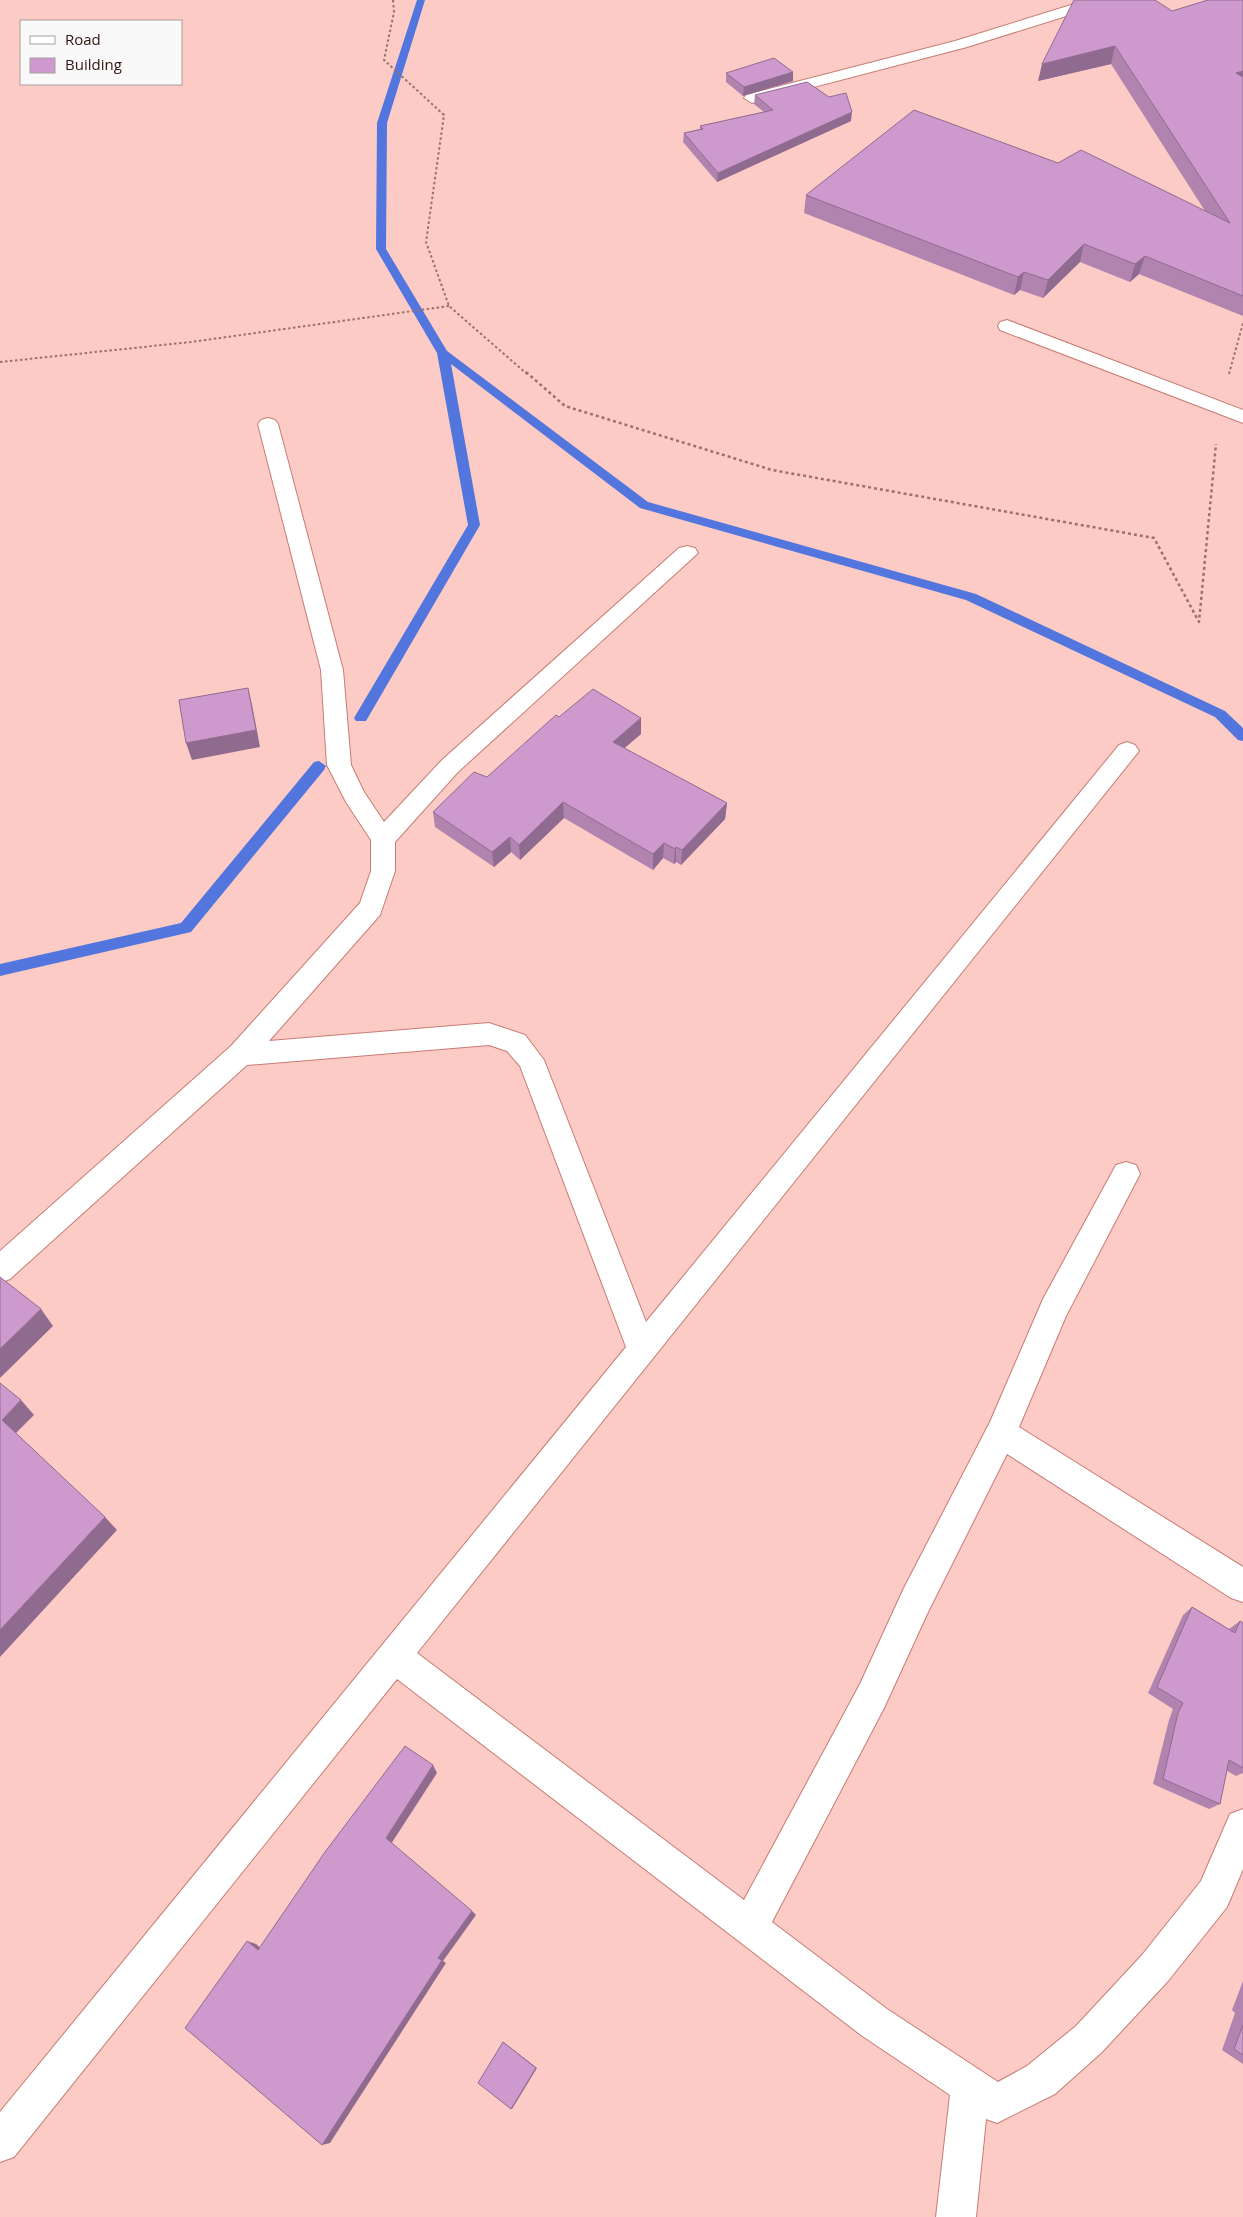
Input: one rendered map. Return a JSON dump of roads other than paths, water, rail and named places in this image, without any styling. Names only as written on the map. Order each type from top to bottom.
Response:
[{"type":"street","points":[[752,98],[961,44],[1103,0]]},
{"type":"street","points":[[1007,326],[1243,418]]},
{"type":"street","points":[[0,1270],[241,1054],[371,908],[383,871],[383,839],[354,796],[339,764],[332,670],[268,424]]},
{"type":"street","points":[[383,839],[450,766],[687,553]]},
{"type":"street","points":[[0,2143],[1127,751]]},
{"type":"street","points":[[241,1054],[489,1034],[516,1043],[531,1060],[642,1350]]},
{"type":"street","points":[[750,1927],[872,1696],[916,1600],[1001,1434],[1054,1309],[1126,1174]]},
{"type":"street","points":[[1001,1434],[1243,1586]]},
{"type":"street","points":[[394,1656],[874,2022],[997,2104],[1041,2080],[1089,2039],[1155,1968],[1214,1894],[1243,1828]]},
{"type":"street","points":[[956,2217],[970,2085]]},
{"type":"waterway","points":[[421,0],[382,123],[381,249],[443,353]]},
{"type":"waterway","points":[[361,718],[474,525],[443,353]]},
{"type":"waterway","points":[[443,353],[644,505],[971,597],[1220,714],[1243,736]]},
{"type":"waterway","points":[[0,970],[186,928],[319,766]]}]
